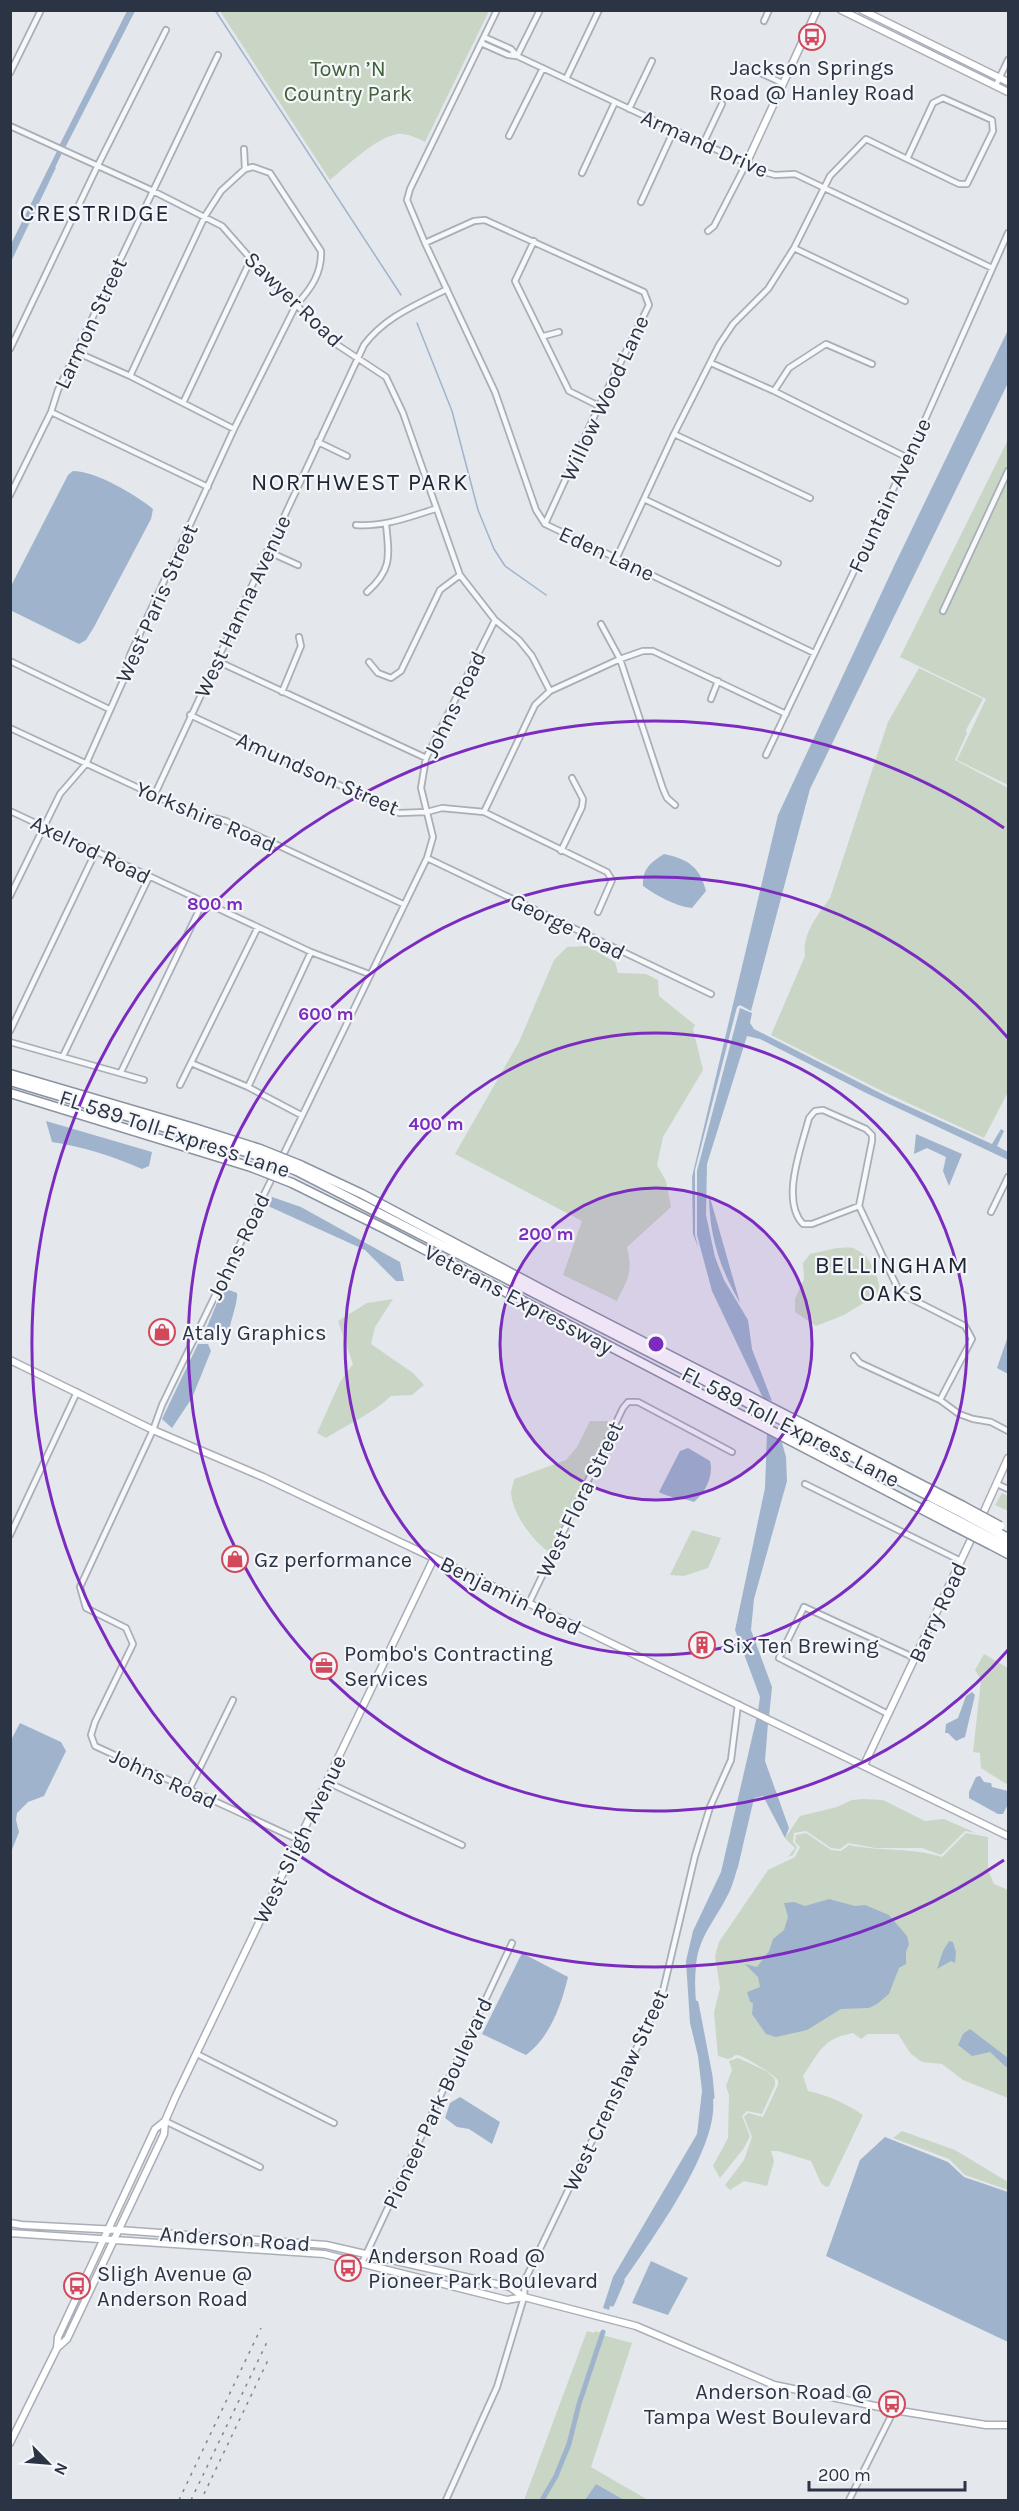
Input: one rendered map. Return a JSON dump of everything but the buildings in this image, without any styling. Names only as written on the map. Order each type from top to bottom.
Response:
[{"type":"highway","name":"Veterans Expressway","points":[[10,1074],[258,1152],[362,1194],[791,1422],[995,1535],[1008,1554]]},
{"type":"highway","name":"FL 589 Toll Express Lane","points":[[10,1081],[258,1152]]},
{"type":"highway","name":"Veterans Expressway","points":[[10,1094],[251,1167],[292,1183],[385,1229],[837,1465],[958,1516],[995,1535],[1008,1530]]},
{"type":"highway","points":[[995,1535],[1008,1538]]},
{"type":"highway","points":[[995,1535],[1008,1547]]},
{"type":"street","points":[[10,73],[41,10]]},
{"type":"street","points":[[425,243],[408,200],[410,189],[497,10]]},
{"type":"street","points":[[517,56],[540,10]]},
{"type":"street","points":[[566,79],[599,10]]},
{"type":"street","points":[[764,21],[769,10]]},
{"type":"street","points":[[708,231],[714,226],[746,164],[817,10]]},
{"type":"street","points":[[841,10],[1008,92]]},
{"type":"street","points":[[862,10],[1008,82]]},
{"type":"street","points":[[10,349],[97,166],[166,30]]},
{"type":"street","points":[[910,34],[913,45]]},
{"type":"street","name":"Armand Drive","points":[[484,37],[511,49],[517,56]]},
{"type":"street","name":"Armand Drive","points":[[481,43],[508,55],[517,56],[746,164],[775,175],[795,174],[825,187],[992,268]]},
{"type":"street","name":"Larmon Street","points":[[10,495],[51,412],[58,390],[151,190],[218,55]]},
{"type":"street","points":[[996,86],[1008,60]]},
{"type":"street","points":[[629,109],[652,61]]},
{"type":"street","points":[[746,66],[782,83]]},
{"type":"street","points":[[509,136],[543,68]]},
{"type":"street","points":[[617,557],[674,434],[719,345],[733,324],[768,289],[794,248],[825,187],[839,165],[866,139],[907,159],[959,184],[968,183],[993,131],[992,120],[943,98],[933,103],[907,159]]},
{"type":"street","points":[[582,173],[615,102]]},
{"type":"street","points":[[703,144],[722,104]]},
{"type":"street","name":"Sawyer Road","points":[[10,126],[151,190],[222,226],[251,259],[333,342],[386,378],[403,413],[460,575],[495,620],[519,640],[532,656],[550,691]]},
{"type":"street","points":[[641,202],[674,130]]},
{"type":"street","points":[[130,376],[205,216],[221,190],[245,169],[244,149]]},
{"type":"street","name":"West Paris Street","points":[[10,897],[60,794],[86,764],[123,681],[130,655],[234,429],[296,305],[309,291],[322,265],[321,251],[270,173],[253,167],[245,169]]},
{"type":"street","name":"Willow Wood Lane","points":[[425,243],[474,221],[485,220],[644,292],[649,305],[599,406],[545,524]]},
{"type":"street","name":"Fountain Avenue","points":[[766,755],[908,458],[1008,233]]},
{"type":"street","points":[[534,241],[515,281],[569,391],[599,406]]},
{"type":"street","name":"Eden Lane","points":[[425,243],[495,392],[536,510],[545,524],[814,653]]},
{"type":"street","points":[[794,248],[905,301]]},
{"type":"street","points":[[183,403],[251,259]]},
{"type":"street","name":"West Hanna Avenue","points":[[154,796],[359,358],[375,331],[389,319],[447,289]]},
{"type":"street","points":[[544,336],[559,332]]},
{"type":"street","points":[[774,391],[789,368],[826,344],[872,364]]},
{"type":"street","points":[[76,352],[130,376],[234,429]]},
{"type":"street","points":[[711,363],[774,391],[908,458]]},
{"type":"street","points":[[51,412],[208,487]]},
{"type":"street","points":[[674,434],[810,498]]},
{"type":"street","points":[[318,442],[347,456]]},
{"type":"street","points":[[943,611],[1008,471]]},
{"type":"street","points":[[644,499],[778,563]]},
{"type":"street","points":[[356,525],[386,524],[435,509]]},
{"type":"street","points":[[367,592],[378,583],[389,560],[386,524]]},
{"type":"street","points":[[267,551],[297,565]]},
{"type":"street","points":[[369,662],[378,673],[391,678],[401,671],[440,590],[460,575]]},
{"type":"street","name":"Johns Road","points":[[299,1840],[95,1746],[91,1735],[95,1722],[133,1644],[126,1628],[86,1608],[80,1587],[153,1430],[160,1408],[427,858],[433,837],[421,788],[426,758],[495,620]]},
{"type":"street","points":[[601,624],[620,659],[663,789],[667,798],[675,805]]},
{"type":"street","points":[[282,692],[301,646],[299,637]]},
{"type":"street","points":[[484,812],[535,705],[550,691],[643,651],[653,651],[786,714]]},
{"type":"street","points":[[10,661],[109,710]]},
{"type":"street","points":[[217,661],[426,758]]},
{"type":"street","points":[[711,699],[718,681]]},
{"type":"street","name":"Amundson Street","points":[[190,715],[399,813],[428,812],[442,808],[484,812],[607,872],[612,880],[598,912]]},
{"type":"street","name":"Yorkshire Road","points":[[10,728],[190,812],[226,821],[403,904]]},
{"type":"street","points":[[561,851],[582,807],[583,799],[572,778]]},
{"type":"street","name":"Axelrod Road","points":[[10,811],[311,952],[369,974]]},
{"type":"street","points":[[10,1031],[96,851]]},
{"type":"street","name":"George Road","points":[[427,858],[711,993]]},
{"type":"street","points":[[63,1056],[149,877]]},
{"type":"street","points":[[121,1072],[203,902]]},
{"type":"street","points":[[180,1085],[258,927]]},
{"type":"street","points":[[248,1087],[311,952]]},
{"type":"street","points":[[10,1042],[144,1080]]},
{"type":"street","points":[[192,1063],[248,1087],[301,1115]]},
{"type":"street","points":[[859,1206],[812,1224],[803,1224],[794,1211],[793,1185],[809,1118],[815,1111],[824,1110],[866,1129],[872,1135],[859,1206],[900,1293],[965,1326],[972,1339],[940,1401]]},
{"type":"street","points":[[991,1212],[1007,1186],[1008,1177]]},
{"type":"street","points":[[854,1356],[860,1363],[940,1401],[959,1414],[991,1422],[1008,1431]]},
{"type":"street","name":"Benjamin Road","points":[[10,1360],[153,1430],[263,1476],[1008,1836]]},
{"type":"street","points":[[10,1535],[76,1392]]},
{"type":"street","name":"West Flora Street","points":[[529,1603],[623,1408],[628,1402],[638,1402],[732,1452]]},
{"type":"street","name":"Barry Road","points":[[864,1765],[1008,1458]]},
{"type":"street","points":[[805,1484],[961,1562]]},
{"type":"street","points":[[997,1484],[1008,1489]]},
{"type":"street","name":"West Sligh Avenue","points":[[57,2348],[68,2339],[164,2134],[165,2121],[434,1558]]},
{"type":"street","points":[[888,1714],[779,1658],[804,1607],[915,1658]]},
{"type":"street","points":[[189,1790],[233,1700]]},
{"type":"street","name":"West Crenshaw Street","points":[[446,2500],[497,2387],[524,2297],[525,2280],[662,1995],[695,1856],[710,1807],[731,1760],[738,1704]]},
{"type":"street","points":[[327,1782],[462,1845]]},
{"type":"street","name":"Pioneer Park Boulevard","points":[[362,2263],[512,1943]]},
{"type":"street","points":[[197,2054],[334,2123]]},
{"type":"street","points":[[165,2121],[260,2167]]},
{"type":"street","name":"West Sligh Avenue","points":[[10,2443],[57,2348],[58,2337],[155,2129],[165,2121]]},
{"type":"street","name":"Anderson Road","points":[[10,2223],[326,2245],[366,2253],[510,2287],[524,2297],[636,2326],[774,2385],[894,2410],[986,2425],[1008,2425]]},
{"type":"street","name":"Anderson Road","points":[[10,2233],[324,2254],[507,2300],[524,2297]]},
{"type":"street","points":[[849,2500],[894,2410]]},
{"type":"green space","name":"Town ’N Country Park","points":[[220,11],[489,11],[425,142],[404,134],[388,137],[362,153],[330,180]]},
{"type":"green space","points":[[1008,440],[1008,785],[957,760],[986,699],[900,657]]},
{"type":"green space","points":[[919,668],[983,699],[966,730],[967,733],[955,760],[1008,788],[1008,1092],[984,1138],[882,1091],[771,1035],[805,956],[808,933],[830,898],[888,722]]},
{"type":"green space","points":[[587,946],[615,962],[618,973],[646,974],[658,980],[659,996],[695,1025],[693,1029],[703,1070],[663,1137],[657,1165],[666,1181],[671,1207],[627,1247],[630,1263],[628,1275],[617,1301],[563,1275],[582,1221],[455,1154],[519,1042],[554,960],[567,947]]},
{"type":"green space","points":[[837,1248],[853,1248],[869,1260],[876,1273],[880,1293],[844,1315],[816,1326],[795,1312],[795,1299],[804,1279],[803,1263],[810,1254]]},
{"type":"green space","points":[[393,1299],[375,1327],[371,1344],[413,1373],[424,1385],[412,1395],[391,1396],[368,1414],[326,1438],[317,1433],[340,1382],[353,1364],[338,1321],[367,1303]]},
{"type":"green space","points":[[590,1421],[610,1421],[609,1430],[550,1553],[531,1535],[516,1510],[511,1493],[514,1479],[566,1460],[577,1447]]},
{"type":"green space","points":[[1002,1493],[1008,1496],[1008,1511],[995,1505]]},
{"type":"green space","points":[[692,1530],[721,1538],[708,1568],[684,1576],[670,1575]]},
{"type":"green space","points":[[984,1654],[1008,1668],[1008,1785],[981,1768],[980,1753],[973,1752],[981,1680],[975,1670]]},
{"type":"green space","points":[[852,1800],[883,1800],[925,1821],[944,1819],[976,1833],[965,1831],[941,1855],[922,1848],[875,1848],[848,1843],[840,1849],[831,1848],[806,1831],[794,1833],[793,1842],[797,1847],[793,1855],[788,1857],[795,1848],[785,1838],[800,1816],[837,1807]]},
{"type":"green space","points":[[806,1833],[831,1850],[841,1851],[849,1845],[919,1852],[942,1857],[966,1833],[988,1837],[988,1870],[994,1884],[1008,1890],[1008,2098],[963,2080],[942,2064],[922,2062],[911,2054],[898,2034],[868,2034],[861,2039],[853,2033],[843,2036],[823,2047],[803,2076],[808,2091],[837,2100],[863,2115],[829,2186],[826,2187],[821,2183],[811,2161],[771,2151],[774,2161],[767,2186],[744,2181],[730,2190],[725,2185],[744,2160],[752,2137],[744,2117],[748,2113],[763,2117],[778,2085],[778,2080],[745,2058],[736,2055],[730,2059],[718,2056],[714,2012],[720,1988],[715,1956],[719,1942],[768,1870],[795,1857],[800,1847],[795,1842],[796,1835]]},
{"type":"green space","points":[[738,2058],[766,2071],[775,2079],[775,2085],[762,2114],[747,2111],[742,2116],[750,2136],[744,2148],[720,2178],[713,2166],[728,2138],[729,2095],[726,2086],[732,2070],[729,2061]]},
{"type":"green space","points":[[902,2131],[955,2150],[1008,2182],[1008,2190],[965,2175],[949,2159],[893,2138]]},
{"type":"green space","points":[[587,2331],[594,2333],[595,2331],[632,2343],[591,2467],[648,2500],[524,2500]]},
{"type":"water","points":[[127,11],[135,11],[65,148],[59,146]]},
{"type":"water","points":[[57,151],[62,153],[11,259],[11,244]]},
{"type":"water","points":[[1008,330],[1008,383],[810,789],[751,1011],[740,1005],[737,1007],[695,1170],[695,1235],[698,1247],[693,1234],[692,1177],[778,815],[895,564]]},
{"type":"water","points":[[73,471],[92,475],[114,484],[153,509],[151,519],[94,627],[86,640],[79,644],[10,610],[11,586],[68,475]]},
{"type":"water","points":[[664,854],[692,865],[700,876],[706,891],[692,908],[666,900],[643,886],[644,875],[648,867]]},
{"type":"water","points":[[740,1008],[752,1013],[750,1023],[754,1029],[888,1097],[992,1144],[1001,1129],[1004,1131],[997,1146],[1008,1152],[1008,1160],[866,1093],[760,1039],[747,1036],[707,1164],[706,1215],[715,1257],[724,1280],[748,1320],[752,1349],[772,1401],[762,1396],[712,1291],[697,1235],[697,1171]]},
{"type":"water","points":[[46,1121],[152,1152],[149,1166],[142,1169],[98,1152],[52,1142]]},
{"type":"water","points":[[916,1134],[962,1154],[949,1186],[943,1171],[946,1157],[927,1148],[914,1154]]},
{"type":"water","points":[[709,1194],[740,1303],[717,1251],[711,1224]]},
{"type":"water","points":[[272,1197],[301,1207],[400,1262],[404,1281],[396,1281],[365,1250],[268,1206]]},
{"type":"water","points":[[229,1290],[237,1293],[237,1297],[229,1331],[210,1332],[207,1327],[221,1293]]},
{"type":"water","points":[[1008,1336],[1008,1374],[997,1368]]},
{"type":"water","points":[[198,1344],[208,1344],[211,1351],[192,1398],[172,1428],[162,1419]]},
{"type":"water","points":[[767,1433],[781,1439],[786,1457],[787,1481],[754,1599],[751,1630],[772,1687],[769,1717],[758,1711],[760,1697],[735,1630],[765,1488]]},
{"type":"water","points":[[688,1448],[710,1461],[711,1467],[708,1484],[694,1502],[659,1492],[680,1451]]},
{"type":"water","points":[[972,1692],[975,1695],[965,1737],[956,1741],[945,1733],[946,1724],[958,1718],[966,1696]]},
{"type":"water","points":[[757,1716],[768,1723],[765,1761],[789,1828],[785,1838],[763,1796],[751,1799],[735,1877],[701,1945],[696,1966],[696,2000],[711,2083],[712,2122],[692,2174],[659,2229],[613,2296],[609,2310],[603,2308],[613,2277],[697,2134],[702,2091],[698,2056],[690,2023],[686,1961],[693,1931],[721,1872]]},
{"type":"water","points":[[20,1723],[61,1742],[66,1751],[44,1796],[28,1802],[17,1813],[19,1832],[11,1852],[11,1740]]},
{"type":"water","points":[[980,1776],[984,1782],[991,1783],[992,1787],[1008,1791],[1008,1804],[1003,1814],[998,1814],[969,1798],[969,1792],[976,1777]]},
{"type":"water","points":[[829,1899],[855,1906],[865,1905],[889,1915],[907,1936],[909,1944],[906,1964],[899,1968],[889,1994],[869,2008],[841,2009],[807,2030],[776,2037],[766,2034],[752,2014],[753,2003],[750,2002],[747,1992],[760,1987],[758,1977],[745,1964],[757,1967],[769,1951],[773,1939],[784,1930],[788,1917],[784,1903],[794,1902],[805,1906]]},
{"type":"water","points":[[949,1941],[953,1942],[956,1952],[955,1963],[951,1961],[937,1969],[943,1951]]},
{"type":"water","points":[[522,1953],[568,1977],[562,1999],[548,2030],[526,2055],[482,2034]]},
{"type":"water","points":[[970,2029],[1008,2058],[1008,2067],[990,2052],[972,2056],[958,2045],[963,2034]]},
{"type":"water","points":[[460,2097],[500,2122],[492,2144],[469,2129],[457,2127],[445,2118],[450,2103]]},
{"type":"water","points":[[885,2137],[948,2162],[964,2177],[1008,2192],[1008,2342],[826,2256],[860,2160]]},
{"type":"water","points":[[651,2261],[688,2278],[668,2315],[632,2303]]},
{"type":"water","points":[[596,2484],[624,2500],[585,2500]]},
{"type":"waterway","points":[[215,10],[401,295]]},
{"type":"waterway","points":[[10,262],[55,168]]},
{"type":"waterway","points":[[417,323],[452,411],[478,510],[494,549],[505,566],[546,595]]},
{"type":"waterway","points":[[765,1393],[771,1431]]},
{"type":"waterway","points":[[735,1868],[753,1792]]},
{"type":"waterway","points":[[696,2003],[712,2097]]},
{"type":"waterway","points":[[612,2304],[622,2281]]},
{"type":"waterway","points":[[542,2500],[556,2476],[569,2444],[579,2404],[603,2332]]},
{"type":"railway","points":[[179,2500],[261,2328]]},
{"type":"railway","points":[[191,2500],[269,2338]]},
{"type":"railway","points":[[204,2494],[269,2358]]},
{"type":"place","name":"Jackson Springs Road @ Hanley Road","points":[[812,37]]},
{"type":"place","name":"Ataly Graphics","points":[[162,1332]]},
{"type":"place","name":"Gz performance","points":[[235,1559]]},
{"type":"place","name":"Six Ten Brewing","points":[[702,1645]]},
{"type":"place","name":"Pombo's Contracting Services","points":[[324,1666]]},
{"type":"place","name":"Anderson Road @ Pioneer Park Boulevard","points":[[348,2268]]},
{"type":"place","name":"Sligh Avenue @ Anderson Road","points":[[77,2286]]},
{"type":"place","name":"Anderson Road @ Tampa West Boulevard","points":[[892,2404]]},
{"type":"district","name":"CRESTRIDGE","points":[[95,213]]},
{"type":"district","name":"NORTHWEST PARK","points":[[360,482]]},
{"type":"district","name":"BELLINGHAM OAKS","points":[[892,1279]]}]
